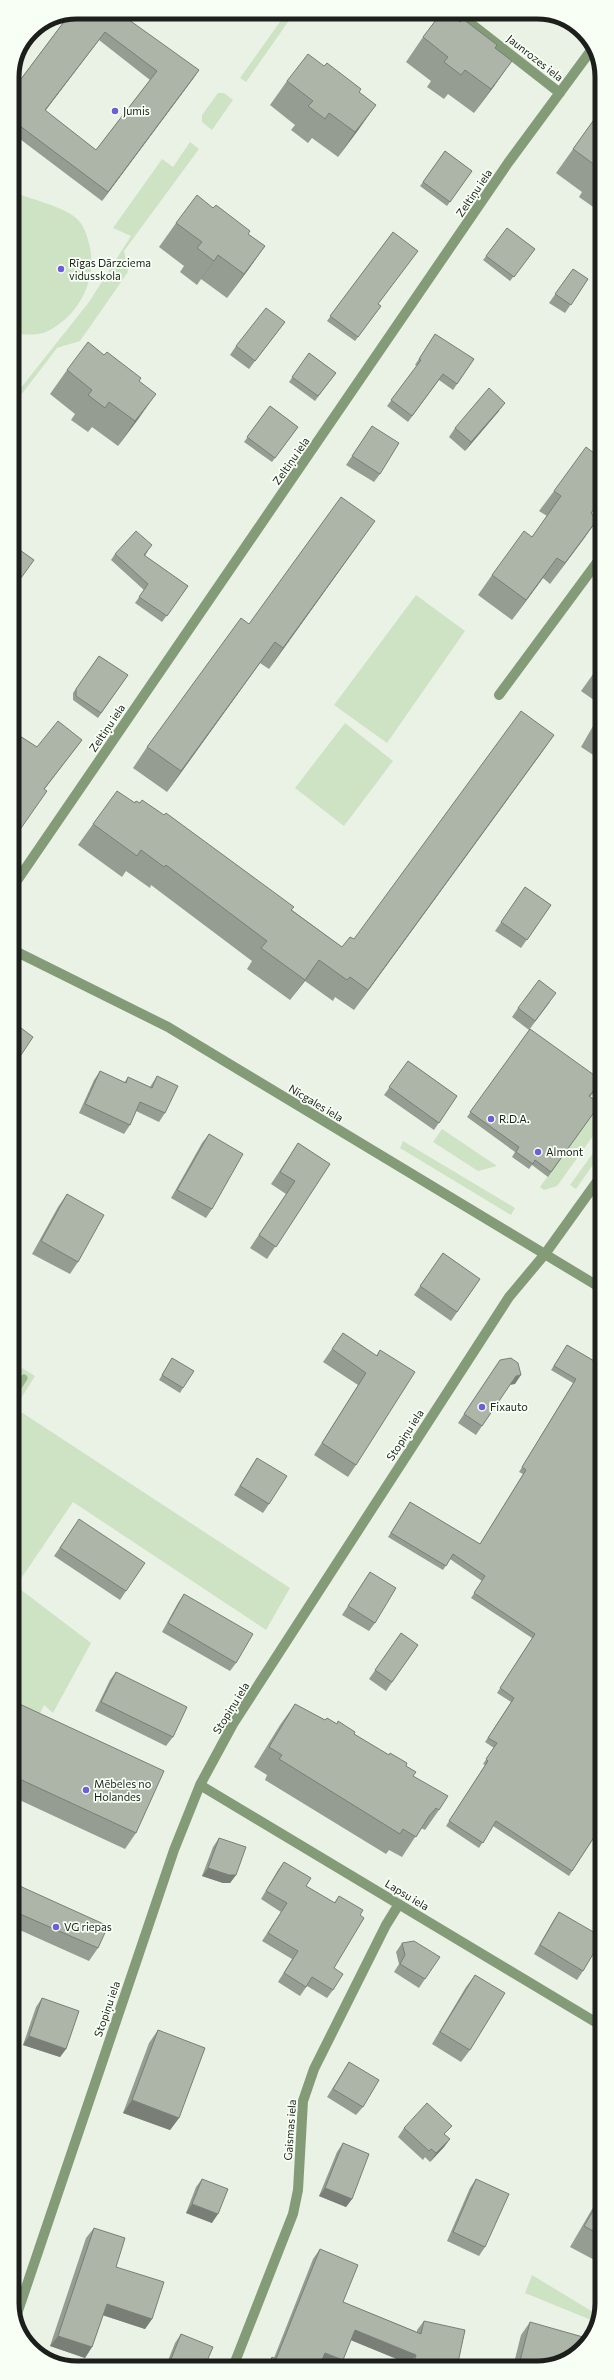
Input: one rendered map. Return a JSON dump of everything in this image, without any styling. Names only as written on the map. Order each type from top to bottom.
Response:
[{"type":"street","name":"Jaunrozes iela","points":[[465,19],[560,93]]},
{"type":"street","name":"Zeltiņu iela","points":[[19,878],[504,170],[589,53]]},
{"type":"street","points":[[499,695],[595,565]]},
{"type":"street","name":"Nīcgales iela","points":[[19,953],[168,1026],[595,1284]]},
{"type":"street","name":"Stopiņu iela","points":[[19,2307],[174,1850],[200,1785],[233,1724],[492,1322],[509,1297],[545,1254],[595,1184]]},
{"type":"street","name":"Lapsu iela","points":[[200,1785],[595,2022]]},
{"type":"street","name":"Gaismas iela","points":[[236,2361],[293,2214],[298,2190],[303,2101],[314,2069],[386,1925],[399,1904]]},
{"type":"green space","points":[[282,19],[290,19],[246,82],[240,78]]},
{"type":"green space","points":[[218,93],[224,93],[233,100],[212,130],[202,122],[202,115]]},
{"type":"green space","points":[[190,142],[199,149],[124,251],[128,272],[80,341],[57,348],[19,398],[19,390],[89,302],[131,236],[113,228],[162,159],[173,167]]},
{"type":"green space","name":"Rīgas Dārzciema vidusskola","points":[[19,194],[67,212],[75,217],[84,229],[91,254],[89,281],[84,294],[77,305],[69,316],[58,325],[46,332],[19,334]]},
{"type":"green space","points":[[416,595],[465,631],[387,743],[334,705]]},
{"type":"green space","points":[[345,723],[393,761],[344,826],[295,788]]},
{"type":"green space","points":[[595,1110],[595,1133],[557,1186],[544,1190],[540,1187]]},
{"type":"green space","points":[[442,1129],[497,1166],[478,1171],[433,1142]]},
{"type":"green space","points":[[403,1141],[515,1208],[511,1215],[400,1148]]},
{"type":"green space","points":[[595,1150],[595,1162],[576,1189],[570,1185]]},
{"type":"green space","points":[[22,1368],[35,1376],[19,1402],[19,1373]]},
{"type":"green space","points":[[19,1411],[290,1588],[266,1630],[73,1502],[19,1582]]},
{"type":"green space","points":[[19,1588],[91,1643],[53,1713],[44,1705],[32,1730],[19,1724]]},
{"type":"green space","points":[[532,2275],[594,2313],[592,2321],[525,2293]]},
{"type":"building","points":[[77,19],[128,19],[199,70],[108,192],[19,125],[19,82],[65,20]],"holes":[[[105,32],[157,71],[96,150],[45,110]]]},
{"type":"building","points":[[437,19],[456,19],[460,22],[463,19],[497,45],[495,48],[512,61],[491,89],[465,70],[461,75],[444,62],[448,57],[423,37]]},
{"type":"building","points":[[308,54],[324,66],[327,63],[361,89],[359,92],[376,105],[355,132],[329,113],[325,119],[308,106],[313,101],[287,81]]},
{"type":"building","points":[[593,121],[595,122],[595,165],[573,149]]},
{"type":"building","points":[[445,151],[472,171],[450,202],[423,182]]},
{"type":"building","points":[[197,195],[213,208],[216,205],[250,231],[248,234],[265,246],[244,274],[218,255],[214,261],[197,248],[202,242],[176,223]]},
{"type":"building","points":[[507,228],[535,249],[514,277],[486,256]]},
{"type":"building","points":[[393,232],[418,251],[378,304],[381,306],[358,337],[330,316]]},
{"type":"building","points":[[573,269],[588,279],[571,305],[555,294]]},
{"type":"building","points":[[266,308],[285,322],[255,361],[236,346]]},
{"type":"building","points":[[435,334],[474,359],[457,384],[443,374],[412,416],[391,400],[421,360],[419,359]]},
{"type":"building","points":[[88,342],[104,355],[107,352],[141,378],[139,381],[156,394],[135,421],[109,402],[105,408],[88,395],[92,390],[67,370]]},
{"type":"building","points":[[309,353],[336,373],[318,396],[292,377]]},
{"type":"building","points":[[489,388],[505,403],[471,442],[455,428]]},
{"type":"building","points":[[270,406],[298,427],[275,458],[247,437]]},
{"type":"building","points":[[372,426],[399,443],[380,474],[352,456]]},
{"type":"building","points":[[586,447],[594,453],[595,452],[595,507],[591,513],[595,518],[595,523],[565,563],[557,558],[526,600],[492,575],[524,531],[532,537],[561,496],[554,491]]},
{"type":"building","points":[[341,497],[375,521],[283,648],[275,642],[181,771],[147,747],[241,618],[249,624]]},
{"type":"building","points":[[136,531],[152,545],[144,555],[188,586],[167,616],[139,597],[148,584],[115,554]]},
{"type":"building","points":[[19,549],[34,560],[19,581]]},
{"type":"building","points":[[99,656],[128,675],[101,713],[76,696],[76,689]]},
{"type":"building","points":[[521,711],[554,735],[368,990],[350,977],[347,980],[319,960],[305,980],[261,948],[267,941],[166,865],[164,867],[141,850],[137,856],[93,824],[117,791],[135,803],[136,801],[140,803],[142,800],[164,815],[166,813],[294,907],[291,910],[342,947],[350,937],[354,939]]},
{"type":"building","points":[[58,721],[82,740],[44,789],[47,791],[19,831],[19,735],[37,747]]},
{"type":"building","points":[[525,887],[551,905],[527,940],[501,922]]},
{"type":"building","points":[[539,980],[556,993],[535,1021],[518,1008]]},
{"type":"building","points":[[19,1026],[33,1037],[19,1058]]},
{"type":"building","points":[[530,1029],[595,1076],[595,1089],[589,1096],[595,1100],[595,1111],[551,1172],[535,1160],[533,1164],[516,1152],[519,1147],[470,1112]]},
{"type":"building","points":[[408,1061],[457,1096],[439,1123],[389,1087]]},
{"type":"building","points":[[100,1071],[126,1083],[128,1077],[152,1088],[157,1076],[178,1086],[165,1113],[140,1102],[130,1125],[85,1104]]},
{"type":"building","points":[[209,1134],[243,1154],[212,1209],[177,1190]]},
{"type":"building","points":[[298,1143],[330,1164],[276,1247],[259,1235],[295,1181],[280,1172]]},
{"type":"building","points":[[67,1194],[104,1215],[78,1262],[41,1241]]},
{"type":"building","points":[[443,1253],[480,1279],[457,1312],[420,1286]]},
{"type":"building","points":[[343,1333],[377,1356],[380,1350],[415,1372],[356,1465],[322,1443],[366,1373],[332,1349]]},
{"type":"building","points":[[567,1345],[595,1361],[595,1836],[572,1871],[496,1821],[483,1843],[449,1821],[488,1761],[486,1759],[497,1743],[488,1738],[514,1698],[500,1688],[535,1634],[474,1593],[485,1576],[453,1554],[446,1566],[391,1533],[410,1502],[480,1544],[526,1470],[522,1467],[576,1379],[554,1366]]},
{"type":"building","points":[[172,1358],[194,1371],[183,1388],[162,1375]]},
{"type":"building","name":"Fixauto","points":[[511,1358],[518,1363],[521,1375],[516,1376],[482,1426],[464,1414],[500,1360]]},
{"type":"building","points":[[257,1458],[287,1476],[269,1504],[240,1486]]},
{"type":"building","points":[[79,1519],[145,1563],[126,1591],[60,1548]]},
{"type":"building","points":[[370,1572],[396,1588],[375,1623],[348,1606]]},
{"type":"building","points":[[184,1594],[253,1634],[236,1663],[168,1623]]},
{"type":"building","points":[[401,1633],[418,1645],[392,1682],[375,1670]]},
{"type":"building","points":[[116,1672],[187,1707],[173,1737],[101,1702]]},
{"type":"building","points":[[19,1704],[164,1771],[136,1833],[19,1779]]},
{"type":"building","points":[[295,1704],[325,1720],[327,1718],[337,1724],[338,1721],[355,1732],[354,1734],[389,1755],[390,1753],[407,1763],[406,1766],[416,1772],[413,1776],[448,1796],[439,1810],[436,1808],[429,1816],[416,1837],[403,1829],[400,1834],[279,1759],[282,1755],[269,1747]]},
{"type":"building","points":[[219,1838],[246,1847],[236,1875],[229,1875],[208,1868]]},
{"type":"building","points":[[284,1862],[311,1878],[306,1886],[335,1903],[339,1896],[363,1910],[360,1915],[364,1918],[334,1968],[343,1974],[333,1990],[312,1977],[306,1987],[284,1973],[298,1951],[268,1933],[287,1903],[266,1891]]},
{"type":"building","points":[[19,1886],[108,1926],[98,1948],[19,1914]]},
{"type":"building","points":[[559,1912],[595,1933],[595,1951],[583,1971],[540,1945]]},
{"type":"building","points":[[414,1941],[440,1957],[425,1979],[400,1964],[405,1955],[402,1943]]},
{"type":"building","points":[[475,1975],[505,1993],[470,2050],[440,2032]]},
{"type":"building","points":[[42,1998],[79,2011],[66,2049],[29,2036]]},
{"type":"building","points":[[158,2030],[205,2048],[179,2118],[132,2100]]},
{"type":"building","points":[[349,2062],[379,2080],[363,2107],[333,2089]]},
{"type":"building","points":[[427,2103],[452,2126],[444,2134],[450,2139],[436,2153],[431,2149],[429,2151],[404,2128]]},
{"type":"building","points":[[343,2143],[369,2154],[352,2199],[325,2188]]},
{"type":"building","points":[[202,2179],[228,2189],[218,2214],[192,2204]]},
{"type":"building","points":[[476,2179],[509,2194],[485,2247],[453,2232]]},
{"type":"building","points":[[595,2208],[595,2232],[584,2226]]},
{"type":"building","points":[[94,2228],[125,2238],[116,2267],[164,2282],[152,2319],[107,2304],[92,2347],[58,2336]]},
{"type":"building","points":[[320,2249],[358,2265],[343,2302],[421,2334],[424,2321],[465,2330],[458,2361],[414,2361],[416,2355],[355,2330],[343,2360],[325,2353],[322,2361],[270,2361],[272,2357],[276,2359]]},
{"type":"building","points":[[530,2322],[584,2337],[575,2347],[559,2357],[549,2360],[520,2361]]},
{"type":"building","points":[[181,2334],[213,2347],[207,2361],[170,2361]]},
{"type":"waterway","points":[[19,1386],[24,1378]]},
{"type":"place","name":"Jumis","points":[[115,111]]},
{"type":"place","name":"Rīgas Dārzciema vidusskola","points":[[61,269]]},
{"type":"place","name":"R.D.A.","points":[[491,1119]]},
{"type":"place","name":"Almont","points":[[538,1152]]},
{"type":"place","name":"Fixauto","points":[[482,1407]]},
{"type":"place","name":"Mēbeles no Holandes","points":[[86,1790]]},
{"type":"place","name":"VG riepas","points":[[56,1927]]}]
